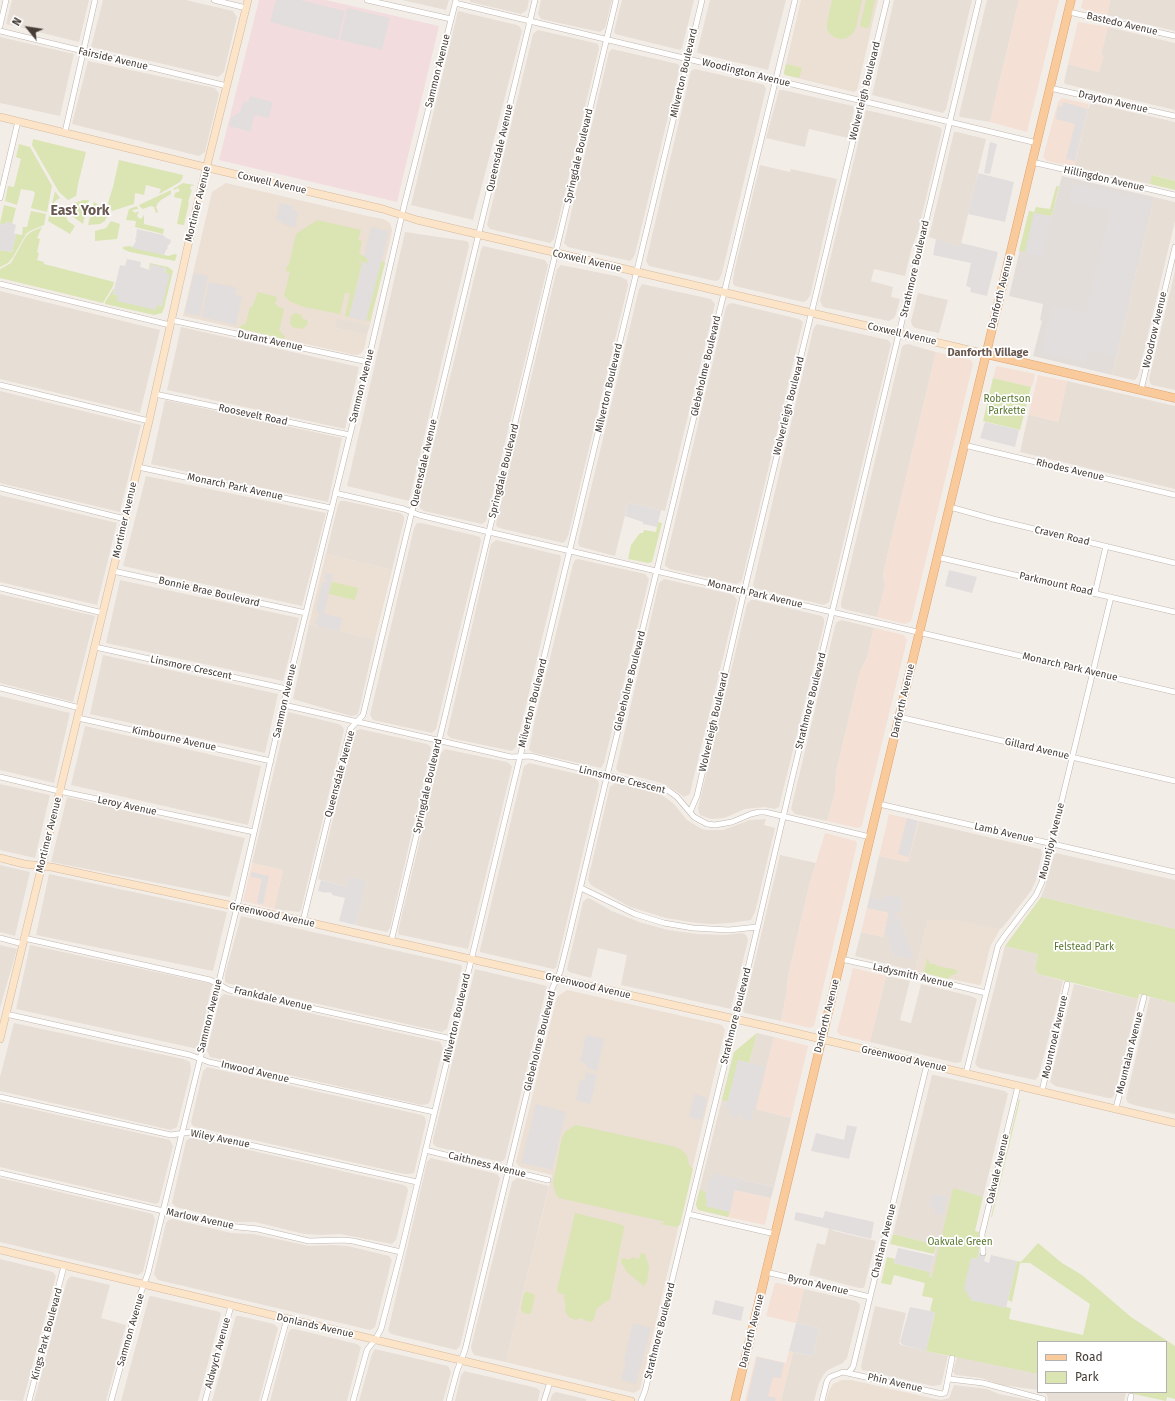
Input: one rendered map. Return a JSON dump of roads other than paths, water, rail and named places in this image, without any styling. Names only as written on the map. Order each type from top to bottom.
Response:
[{"type":"main road","name":"Danforth Avenue","points":[[734,1401],[1072,0]]},
{"type":"main road","name":"Coxwell Avenue","points":[[986,354],[1175,398]]},
{"type":"street","points":[[0,26],[6,0]]},
{"type":"street","points":[[65,132],[95,0]]},
{"type":"street","points":[[214,0],[246,8]]},
{"type":"street","name":"Mortimer Avenue","points":[[0,1039],[149,421],[192,225],[248,0]]},
{"type":"street","points":[[367,0],[451,19]]},
{"type":"street","name":"Queensdale Avenue","points":[[303,921],[350,729],[363,715],[535,0]]},
{"type":"street","name":"Springdale Boulevard","points":[[391,942],[616,0]]},
{"type":"street","name":"Milverton Boulevard","points":[[353,1401],[367,1350],[381,1329],[401,1252],[702,0]]},
{"type":"street","name":"Glebeholme Boulevard","points":[[449,1401],[460,1360],[465,1350],[552,989],[558,979],[581,888],[795,0]]},
{"type":"street","name":"Wolverleigh Boulevard","points":[[690,812],[697,796],[744,592],[887,0]]},
{"type":"street","name":"Strathmore Boulevard","points":[[641,1401],[645,1390],[736,1020],[783,816],[979,0]]},
{"type":"street","name":"Sammon Avenue","points":[[111,1401],[164,1211],[237,907],[287,689],[455,1]]},
{"type":"street","name":"Woodington Avenue","points":[[455,1],[530,22],[1037,143]]},
{"type":"street","name":"Bastedo Avenue","points":[[1068,12],[1175,36]]},
{"type":"street","name":"Fairside Avenue","points":[[0,31],[227,86]]},
{"type":"street","name":"Drayton Avenue","points":[[1050,88],[1175,116]]},
{"type":"street","name":"Coxwell Avenue","points":[[0,117],[382,209],[417,220],[986,354]]},
{"type":"street","points":[[0,198],[18,121]]},
{"type":"street","name":"Hillingdon Avenue","points":[[1032,162],[1175,196]]},
{"type":"street","name":"Woodrow Avenue","points":[[1141,390],[1175,247]]},
{"type":"street","name":"Durant Avenue","points":[[0,284],[170,323],[368,362]]},
{"type":"street","points":[[0,385],[149,421]]},
{"type":"street","name":"Roosevelt Road","points":[[155,394],[350,435]]},
{"type":"street","name":"Rhodes Avenue","points":[[964,445],[1175,495]]},
{"type":"street","name":"Monarch Park Avenue","points":[[138,467],[331,508]]},
{"type":"street","points":[[0,488],[125,519]]},
{"type":"street","name":"Monarch Park Avenue","points":[[335,493],[489,532],[1175,692]]},
{"type":"street","name":"Craven Road","points":[[950,507],[993,519],[1175,563]]},
{"type":"street","points":[[1095,593],[1106,546]]},
{"type":"street","name":"Parkmount Road","points":[[937,557],[1175,612]]},
{"type":"street","name":"Bonnie Brae Boulevard","points":[[113,571],[306,614]]},
{"type":"street","points":[[0,588],[103,614]]},
{"type":"street","name":"Mountjoy Avenue","points":[[966,1073],[998,946],[1040,887],[1073,758],[1111,597]]},
{"type":"street","name":"Linsmore Crescent","points":[[95,647],[287,689]]},
{"type":"street","points":[[0,688],[80,708]]},
{"type":"street","points":[[284,705],[356,723],[439,741]]},
{"type":"street","name":"Kimbourne Avenue","points":[[78,718],[271,761]]},
{"type":"street","name":"Gillard Avenue","points":[[899,718],[1175,781]]},
{"type":"street","name":"Linnsmore Crescent","points":[[439,741],[511,757],[530,756],[607,776],[639,782],[669,791],[677,797],[694,817],[701,821],[715,825],[732,822],[759,812],[783,816],[870,837]]},
{"type":"street","name":"Leroy Avenue","points":[[0,777],[59,792],[254,832]]},
{"type":"street","name":"Lamb Avenue","points":[[879,804],[1175,872]]},
{"type":"street","name":"Greenwood Avenue","points":[[0,858],[24,864],[41,865],[303,921],[822,1039],[1175,1122]]},
{"type":"street","points":[[581,888],[635,914],[664,923],[693,928],[729,930],[757,927]]},
{"type":"street","name":"Frankdale Avenue","points":[[0,938],[24,941],[210,980],[229,990],[452,1039]]},
{"type":"street","name":"Ladysmith Avenue","points":[[841,959],[986,993]]},
{"type":"street","name":"Mountnoel Avenue","points":[[1042,1091],[1067,984]]},
{"type":"street","name":"Mountalan Avenue","points":[[1116,1108],[1144,998]]},
{"type":"street","name":"Inwood Avenue","points":[[6,1014],[434,1112]]},
{"type":"street","name":"Chatham Avenue","points":[[848,1373],[853,1367],[927,1064]]},
{"type":"street","name":"Oakvale Avenue","points":[[983,1253],[982,1234],[1018,1086]]},
{"type":"street","name":"Wiley Avenue","points":[[0,1096],[171,1135],[191,1132],[417,1182]]},
{"type":"street","name":"Caithness Avenue","points":[[425,1150],[548,1180]]},
{"type":"street","name":"Marlow Avenue","points":[[0,1173],[228,1226],[258,1229],[309,1241],[353,1241],[401,1252]]},
{"type":"street","points":[[688,1214],[775,1234]]},
{"type":"street","name":"Donlands Avenue","points":[[0,1250],[631,1401]]},
{"type":"street","name":"Kings Park Boulevard","points":[[28,1401],[64,1266]]},
{"type":"street","name":"Byron Avenue","points":[[766,1272],[870,1297]]},
{"type":"street","name":"Aldwych Avenue","points":[[205,1401],[231,1306]]},
{"type":"street","points":[[264,1401],[286,1319]]},
{"type":"street","points":[[952,1358],[949,1379],[983,1383],[1044,1399]]},
{"type":"street","points":[[822,1401],[827,1381],[830,1377],[842,1372],[848,1373]]},
{"type":"street","name":"Phin Avenue","points":[[848,1373],[942,1394],[945,1393],[949,1379]]},
{"type":"street","points":[[544,1401],[550,1382]]},
{"type":"district","name":"East York","points":[[80,211]]},
{"type":"district","name":"Danforth Village","points":[[988,353]]},
{"type":"park label","name":"Robertson Parkette","points":[[1007,404]]},
{"type":"park label","name":"Felstead Park","points":[[1084,947]]},
{"type":"park label","name":"Oakvale Green","points":[[960,1242]]}]
